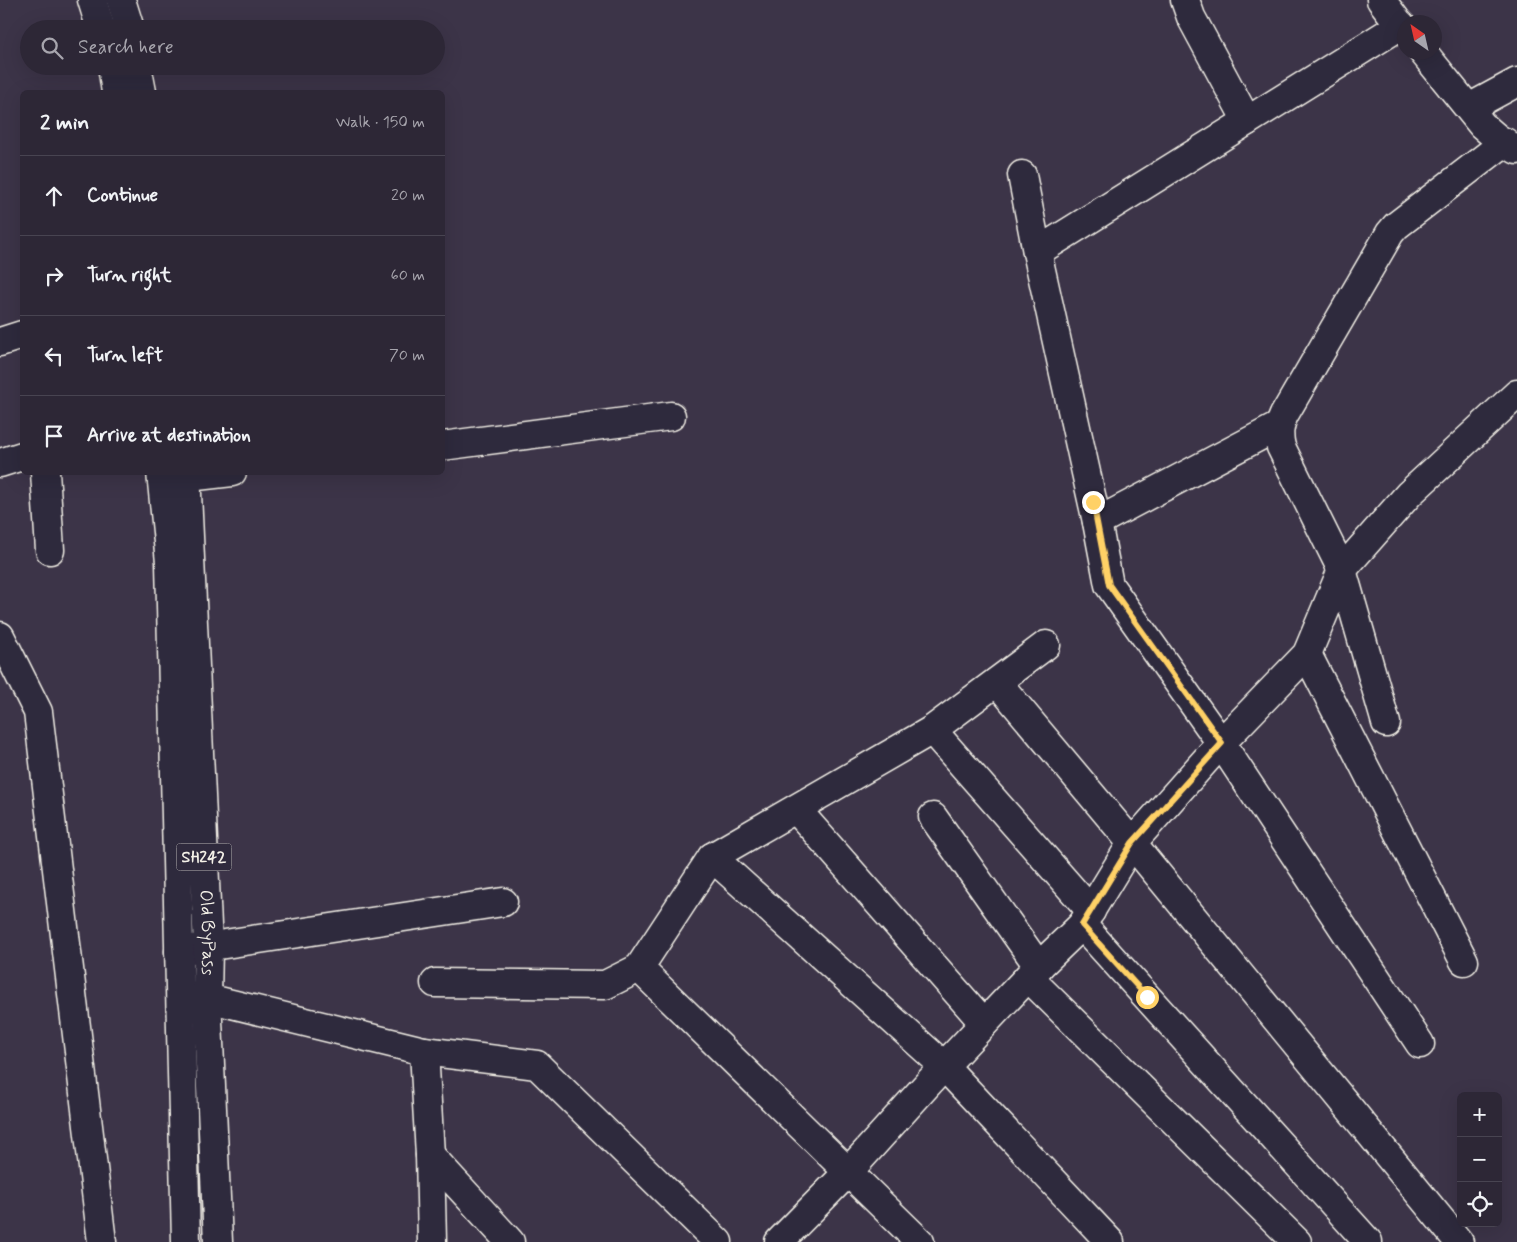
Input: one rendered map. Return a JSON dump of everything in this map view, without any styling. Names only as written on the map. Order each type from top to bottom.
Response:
[{"type":"street","points":[[92,0],[98,20]]},
{"type":"street","points":[[122,0],[128,20]]},
{"type":"street","points":[[1185,0],[1191,16],[1247,121]]},
{"type":"street","points":[[1381,0],[1397,21]]},
{"type":"street","points":[[1037,252],[1397,30]]},
{"type":"street","points":[[1386,723],[1342,570],[1281,447],[1278,436],[1279,426],[1284,415],[1390,233],[1396,226],[1511,146],[1482,125],[1430,60]]},
{"type":"street","points":[[113,75],[116,90]]},
{"type":"street","points":[[139,75],[142,90]]},
{"type":"street","points":[[1469,108],[1517,82]]},
{"type":"street","points":[[1022,176],[1109,585],[1222,743],[1420,1044]]},
{"type":"street","points":[[0,342],[20,336]]},
{"type":"street","points":[[779,1242],[849,1171],[984,1023],[1087,918],[1132,843],[1222,743],[1307,654],[1342,570],[1409,494],[1517,394]]},
{"type":"street","points":[[445,446],[671,416]]},
{"type":"street","points":[[1097,522],[1279,426]]},
{"type":"street","points":[[0,463],[20,457]]},
{"type":"street","points":[[45,475],[50,550]]},
{"type":"street","points":[[174,476],[188,475]]},
{"type":"street","name":"Old ByPass","points":[[174,476],[208,948],[207,998],[218,1242]]},
{"type":"street","name":"Old ByPass","points":[[174,476],[170,562],[186,1242]]},
{"type":"street","points":[[0,636],[38,712],[102,1242]]},
{"type":"street","points":[[435,983],[605,985],[639,968],[712,857],[932,730],[1046,644]]},
{"type":"street","points":[[1307,654],[1464,961]]},
{"type":"street","points":[[997,682],[1132,843],[1459,1242]]},
{"type":"street","points":[[932,730],[1087,918],[1368,1242]]},
{"type":"street","points":[[796,809],[984,1023]]},
{"type":"street","points":[[933,817],[1033,972],[1298,1242]]},
{"type":"street","points":[[712,857],[944,1066],[1110,1242]]},
{"type":"street","points":[[179,951],[503,902]]},
{"type":"street","points":[[639,968],[920,1242]]},
{"type":"street","points":[[180,995],[207,998],[424,1051],[537,1065],[718,1242]]},
{"type":"street","points":[[424,1051],[430,1155],[432,1242]]},
{"type":"street","points":[[430,1155],[510,1242]]},
{"type":"route","points":[[1093,502],[1109,585],[1222,743],[1132,843],[1082,925],[1147,997]]}]
